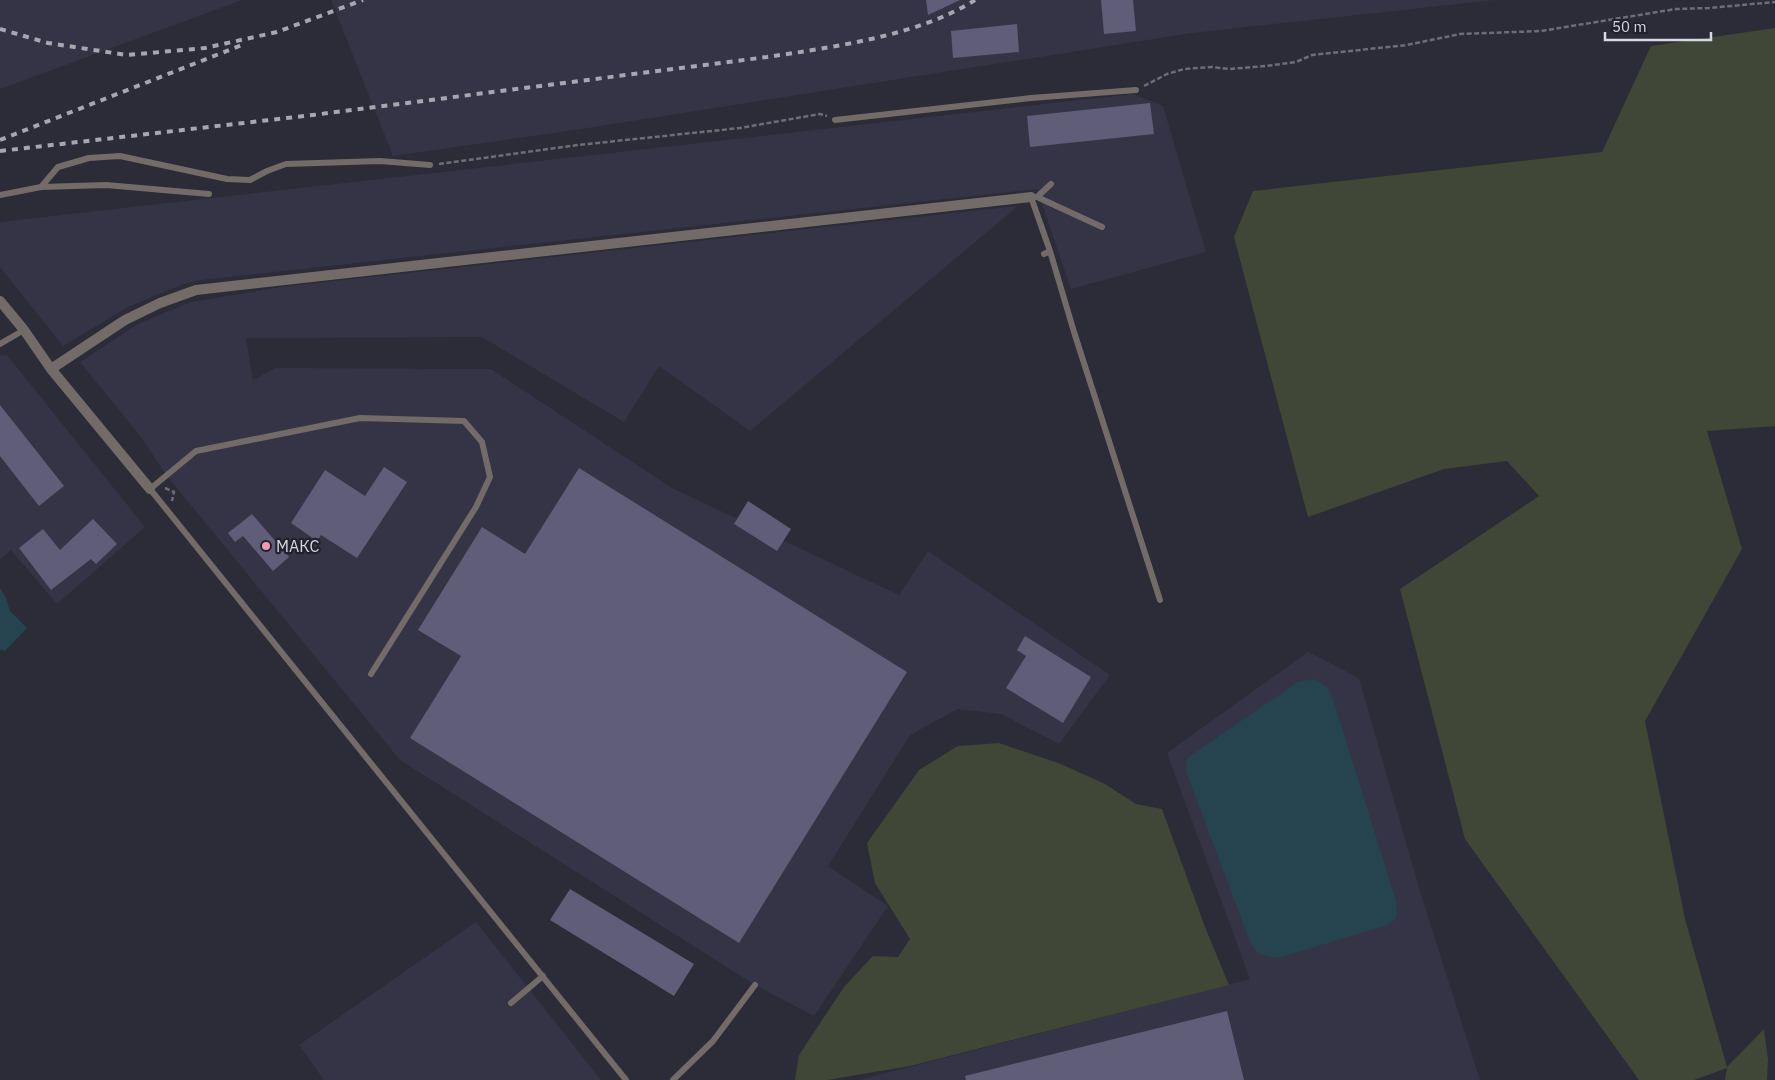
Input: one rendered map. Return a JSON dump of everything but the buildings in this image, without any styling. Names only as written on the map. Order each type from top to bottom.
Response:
[{"type":"street","points":[[51,368],[125,320],[160,303],[196,290],[1034,197]]},
{"type":"street","points":[[0,301],[24,330],[51,368],[150,490]]},
{"type":"lane","points":[[835,120],[1030,98],[1136,90]]},
{"type":"lane","points":[[41,187],[58,167],[89,158],[120,156],[227,179],[250,180],[286,164],[380,161],[430,165]]},
{"type":"lane","points":[[1034,197],[1051,184]]},
{"type":"lane","points":[[0,195],[41,187],[106,185],[209,194]]},
{"type":"lane","points":[[1034,197],[1102,227]]},
{"type":"lane","points":[[1034,197],[1074,332],[1160,600]]},
{"type":"lane","points":[[1044,254],[1050,251]]},
{"type":"lane","points":[[0,344],[24,330]]},
{"type":"lane","points":[[372,674],[476,507],[490,477],[482,442],[464,422],[360,418],[196,451],[150,490],[626,1080]]},
{"type":"lane","points":[[511,1003],[543,976]]},
{"type":"lane","points":[[672,1080],[713,1041],[755,985]]},
{"type":"path","points":[[1136,90],[1167,74],[1184,69],[1212,66],[1229,69],[1266,66],[1296,62],[1312,55],[1407,45],[1460,34],[1541,31],[1676,9],[1775,2]]},
{"type":"path","points":[[430,165],[578,145],[740,128],[820,114],[835,120]]},
{"type":"shaded area","points":[[0,0],[242,0],[0,89]]},
{"type":"shaded area","points":[[331,0],[1495,0],[1192,33],[575,130],[393,156]]},
{"type":"shaded area","points":[[1133,94],[1163,106],[1206,252],[1071,289],[1037,189],[201,280],[184,284],[128,307],[63,346],[0,267],[0,222]]},
{"type":"shaded area","points":[[1018,206],[750,431],[659,366],[624,422],[482,337],[246,338],[253,380],[276,368],[491,369],[672,488],[899,595],[928,551],[1110,675],[1059,744],[1001,714],[958,709],[910,735],[828,866],[888,906],[814,1016],[755,985],[400,760],[167,476],[141,437],[80,362],[138,324],[191,302],[288,286]]},
{"type":"shaded area","points":[[7,355],[145,527],[57,604],[11,550],[0,559],[0,356]]},
{"type":"shaded area","points":[[0,588],[6,598],[10,611],[27,628],[5,651],[0,650]]},
{"type":"shaded area","points":[[1308,652],[1359,678],[1422,898],[1480,1080],[859,1080],[1250,979],[1167,753]]},
{"type":"shaded area","points":[[1315,679],[1328,688],[1332,696],[1397,904],[1396,918],[1388,925],[1281,957],[1272,957],[1260,954],[1251,944],[1186,771],[1187,758],[1298,682]]},
{"type":"shaded area","points":[[476,922],[601,1080],[324,1080],[299,1045]]},
{"type":"green space","points":[[1775,28],[1775,426],[1707,431],[1742,549],[1645,721],[1685,919],[1727,1067],[1764,1029],[1768,1060],[1767,1080],[1725,1080],[1727,1068],[1694,1080],[1639,1080],[1465,839],[1400,589],[1539,496],[1507,461],[1444,469],[1308,517],[1234,237],[1253,191],[1602,152],[1651,46]]},
{"type":"green space","points":[[999,743],[1061,764],[1105,784],[1136,804],[1162,809],[1205,927],[1229,985],[910,1066],[827,1080],[795,1080],[799,1055],[844,987],[873,956],[898,957],[910,939],[875,883],[867,843],[919,770],[958,746]]},
{"type":"railway","points":[[0,29],[48,43],[127,55],[205,48],[277,32],[363,0]]},
{"type":"railway","points":[[0,151],[313,115],[793,53],[847,44],[902,31],[928,23],[975,0]]},
{"type":"railway","points":[[0,140],[242,45]]},
{"type":"place","name":"МАКС","points":[[266,546]]}]
